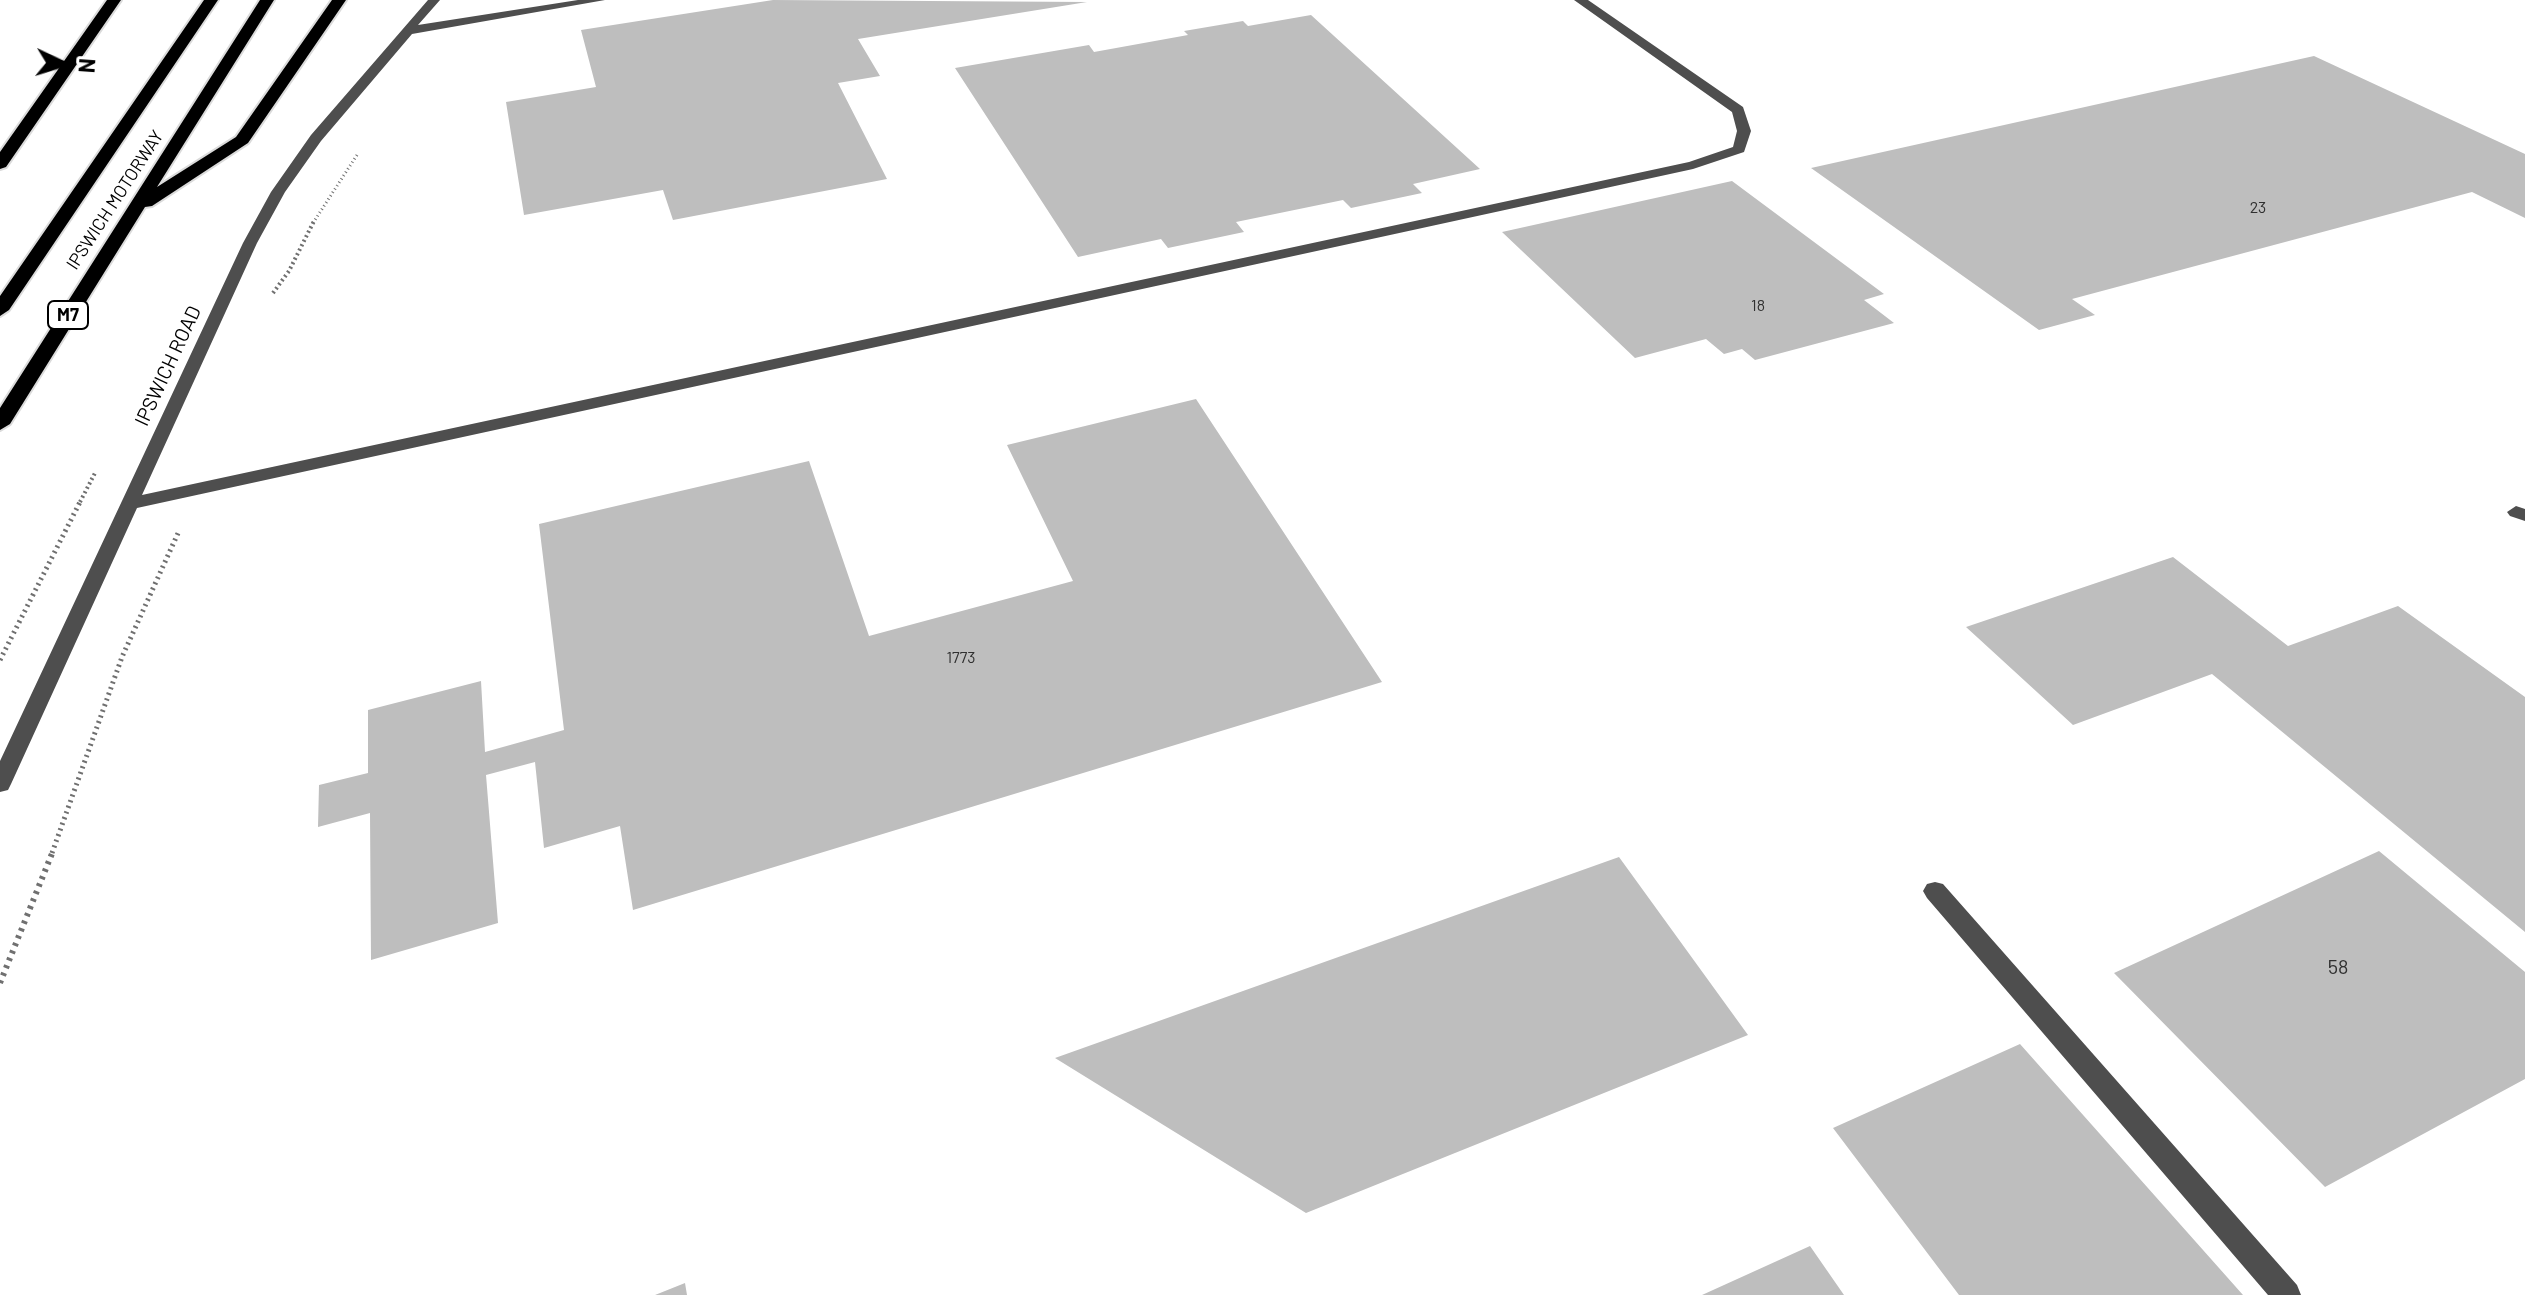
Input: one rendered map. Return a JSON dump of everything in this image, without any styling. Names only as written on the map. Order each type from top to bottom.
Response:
[{"type":"highway","points":[[0,164],[114,0]]},
{"type":"highway","name":"IPSWICH MOTORWAY","points":[[0,310],[211,0]]},
{"type":"highway","name":"IPSWICH MOTORWAY","points":[[0,424],[267,0]]},
{"type":"highway","points":[[137,207],[242,140],[339,0]]},
{"type":"street","name":"IPSWICH ROAD","points":[[0,784],[250,243],[278,192],[316,138],[433,0]]},
{"type":"street","points":[[406,31],[599,0]]},
{"type":"street","points":[[128,504],[1693,165],[1739,149],[1744,131],[1738,110],[1580,0]]},
{"type":"street","points":[[1935,891],[2287,1295]]},
{"type":"building","points":[[773,0],[1087,2],[858,39],[880,76],[838,83],[887,179],[673,220],[663,190],[524,215],[506,102],[596,87],[581,30]]},
{"type":"building","points":[[1311,15],[1480,169],[1413,184],[1422,193],[1351,208],[1343,200],[1236,222],[1244,232],[1168,248],[1161,239],[1078,257],[955,68],[1089,45],[1094,52],[1188,35],[1184,31],[1243,21],[1248,26]]},
{"type":"building","points":[[2314,56],[2525,154],[2525,218],[2472,192],[2072,299],[2095,315],[2039,330],[1811,168]]},
{"type":"building","points":[[1732,181],[1884,294],[1864,300],[1894,323],[1755,360],[1742,349],[1724,354],[1706,339],[1635,358],[1502,232]]},
{"type":"building","points":[[1196,399],[1382,682],[633,910],[620,826],[544,848],[535,762],[486,775],[498,923],[371,960],[370,813],[318,827],[319,785],[368,773],[368,710],[481,681],[485,752],[564,730],[539,524],[809,461],[869,636],[1073,581],[1007,445]]},
{"type":"building","points":[[2173,557],[2288,646],[2398,606],[2525,697],[2525,932],[2212,674],[2073,725],[1966,627]]},
{"type":"building","points":[[2379,851],[2525,972],[2525,1079],[2325,1187],[2114,973]]},
{"type":"building","points":[[1619,857],[1748,1035],[1306,1213],[1055,1058]]},
{"type":"building","points":[[2020,1044],[2243,1295],[1959,1295],[1833,1128]]},
{"type":"building","points":[[1810,1246],[1844,1295],[1702,1295]]},
{"type":"building","points":[[685,1283],[687,1295],[655,1295]]}]
